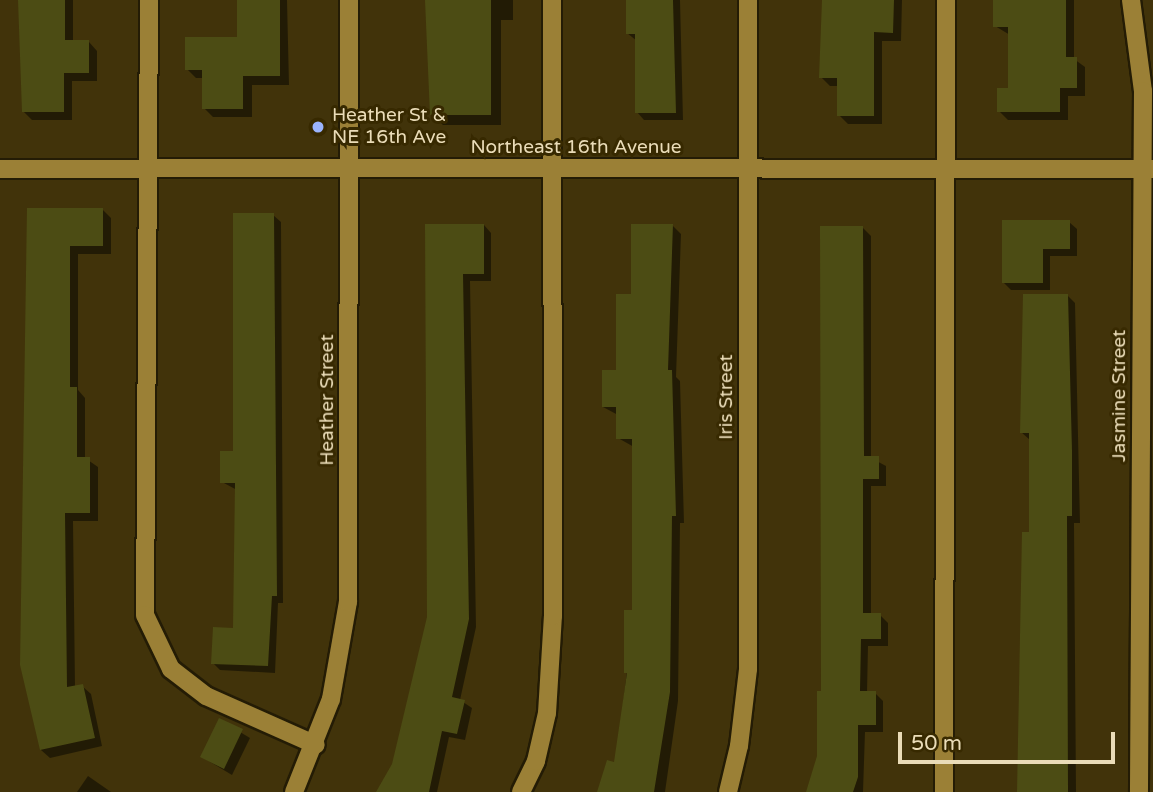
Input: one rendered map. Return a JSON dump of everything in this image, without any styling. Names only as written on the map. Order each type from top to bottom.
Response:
[{"type":"street","points":[[149,0],[150,170],[145,615],[171,669],[206,696],[316,745]]},
{"type":"street","name":"Heather Street","points":[[294,792],[316,745],[342,653],[348,602],[349,0]]},
{"type":"street","points":[[521,792],[536,761],[547,713],[553,616],[552,0]]},
{"type":"street","name":"Iris Street","points":[[728,792],[739,746],[748,669],[748,0]]},
{"type":"street","points":[[944,792],[946,0]]},
{"type":"street","name":"Jasmine Street","points":[[1131,0],[1143,91],[1147,168],[1139,792]]},
{"type":"street","name":"Northeast 16th Avenue","points":[[0,169],[1147,168]]},
{"type":"building","points":[[18,0],[65,0],[65,40],[89,40],[89,73],[64,73],[64,112],[22,112]]},
{"type":"building","points":[[237,0],[280,0],[280,76],[243,76],[243,109],[202,109],[202,70],[185,70],[185,37],[237,37]]},
{"type":"building","points":[[425,0],[491,0],[491,115],[430,115]]},
{"type":"building","points":[[626,0],[673,0],[676,113],[635,113],[635,34],[626,34]]},
{"type":"building","points":[[822,0],[894,0],[893,33],[874,32],[874,116],[837,116],[837,78],[819,78]]},
{"type":"building","points":[[993,0],[1066,0],[1066,57],[1077,57],[1077,88],[1060,88],[1060,112],[997,112],[997,88],[1008,88],[1008,27],[993,27]]},
{"type":"building","points":[[27,208],[103,208],[103,246],[70,246],[70,387],[77,387],[77,457],[90,457],[90,513],[65,513],[67,687],[83,684],[95,738],[40,750],[20,665]]},
{"type":"building","points":[[233,213],[274,213],[277,596],[272,596],[268,666],[211,664],[213,627],[233,628],[235,483],[220,483],[220,451],[233,451]]},
{"type":"building","points":[[1002,220],[1070,220],[1070,249],[1043,249],[1043,283],[1002,283]]},
{"type":"building","points":[[425,224],[484,224],[484,274],[463,274],[469,619],[452,697],[465,700],[457,734],[442,731],[429,792],[376,792],[392,764],[427,617]]},
{"type":"building","points":[[631,224],[673,224],[668,370],[672,370],[676,516],[672,516],[670,692],[654,792],[597,792],[607,760],[614,762],[627,673],[624,673],[624,610],[632,610],[632,439],[616,439],[616,407],[602,407],[602,370],[616,370],[616,294],[631,294]]},
{"type":"building","points":[[820,226],[863,226],[864,456],[879,456],[879,479],[863,479],[863,613],[881,613],[881,639],[861,639],[860,691],[876,691],[876,725],[858,725],[858,777],[853,792],[806,792],[817,756],[817,691],[821,691]]},
{"type":"building","points":[[1023,294],[1068,294],[1072,516],[1067,516],[1068,792],[1017,792],[1022,532],[1029,532],[1029,433],[1020,433]]},
{"type":"building","points":[[219,718],[243,729],[224,769],[200,757]]},
{"type":"place","name":"Heather St & NE 16th Ave","points":[[318,127]]}]
